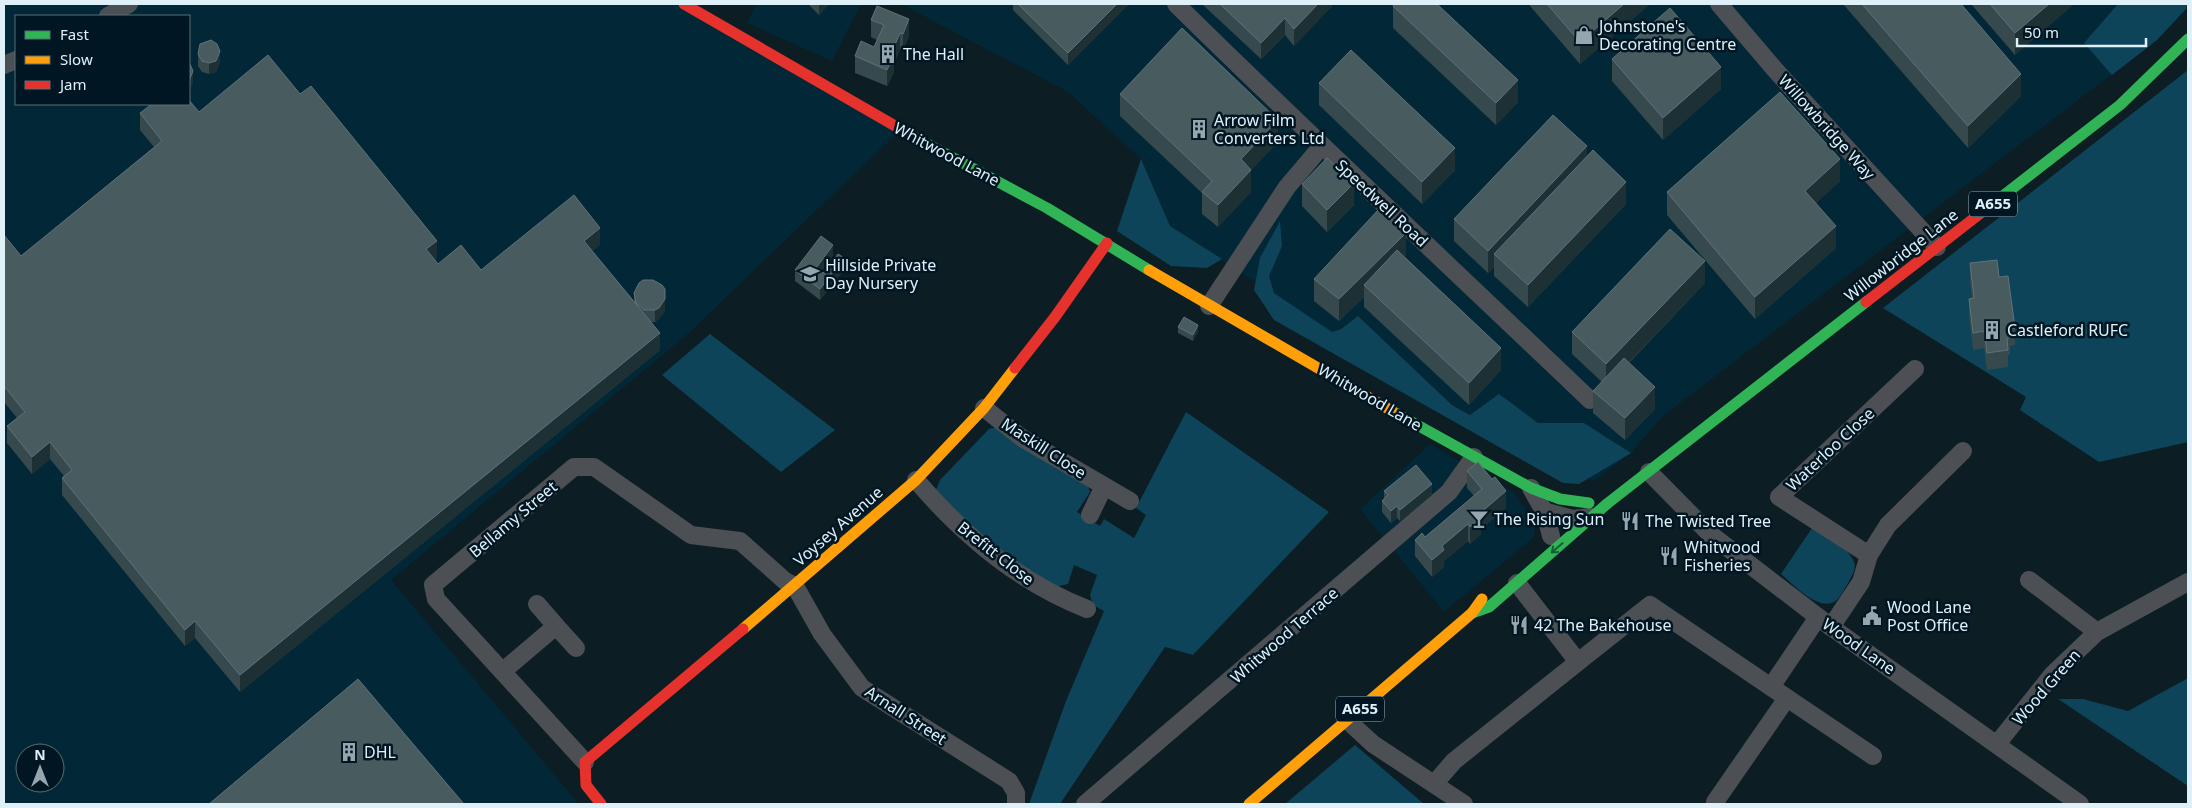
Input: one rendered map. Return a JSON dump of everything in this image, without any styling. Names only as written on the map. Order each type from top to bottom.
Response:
[{"type":"street","points":[[110,15],[129,4]]},
{"type":"street","name":"Whitwood Lane","points":[[684,4],[883,120],[1047,208],[1209,306],[1474,457],[1531,488],[1591,509]]},
{"type":"street","name":"Speedwell Road","points":[[1176,4],[1321,147],[1416,234],[1590,400]]},
{"type":"street","name":"Willowbridge Way","points":[[1719,4],[1789,85],[1937,248]]},
{"type":"street","name":"Willowbridge Lane","points":[[1648,473],[2120,105],[2188,39]]},
{"type":"street","points":[[1209,306],[1288,187],[1321,147]]},
{"type":"street","name":"Voysey Avenue","points":[[585,762],[596,750],[795,586],[916,480],[984,408],[1055,316],[1107,243]]},
{"type":"street","name":"Waterloo Close","points":[[1869,555],[1779,496],[1915,369]]},
{"type":"street","name":"Maskill Close","points":[[984,408],[1022,438],[1130,500]]},
{"type":"street","points":[[1771,686],[1824,622],[1861,582],[1869,555],[1888,525],[1963,451]]},
{"type":"street","name":"Whitwood Terrace","points":[[1085,804],[1449,492],[1474,457]]},
{"type":"street","name":"Bellamy Street","points":[[585,762],[436,599],[433,585],[574,467],[594,467],[691,535],[740,541],[785,581],[795,586]]},
{"type":"street","name":"A655","points":[[1472,613],[1489,608],[1517,583],[1591,509],[1648,473]]},
{"type":"street","name":"Wood Lane","points":[[1648,473],[1710,534],[1824,622],[2080,804]]},
{"type":"street","name":"Brefitt Close","points":[[916,480],[944,512],[989,551],[1031,581],[1062,599],[1087,610]]},
{"type":"street","name":"Maskill Close","points":[[1090,515],[1104,486]]},
{"type":"street","points":[[1531,488],[1544,511],[1547,539]]},
{"type":"street","points":[[1547,539],[1570,519],[1591,509]]},
{"type":"street","points":[[1544,511],[1570,519]]},
{"type":"street","points":[[2029,580],[2097,632]]},
{"type":"street","name":"Wood Green","points":[[1997,744],[2052,675],[2097,632],[2188,582]]},
{"type":"street","points":[[1517,583],[1578,662]]},
{"type":"street","name":"Arnall Street","points":[[795,586],[822,634],[862,688],[1009,780],[1016,794],[1016,804]]},
{"type":"street","name":"A655","points":[[1249,804],[1472,613],[1488,591]]},
{"type":"street","points":[[536,604],[576,648]]},
{"type":"street","points":[[1434,784],[1454,761],[1650,605],[1873,756]]},
{"type":"street","points":[[503,671],[556,626]]},
{"type":"street","points":[[1714,802],[1787,698]]},
{"type":"street","points":[[1347,720],[1373,744],[1464,804]]},
{"type":"street","points":[[585,762],[586,785],[600,804]]},
{"type":"shaded area","points":[[4,4],[684,4],[900,130],[689,333],[391,580],[579,804],[4,804]]},
{"type":"shaded area","points":[[756,4],[861,4],[832,61],[747,23]]},
{"type":"shaded area","points":[[901,4],[2126,4],[2157,40],[1663,416],[1631,453],[1594,481],[1452,405],[1358,316],[1341,329],[1332,333],[1170,226],[1141,159],[1068,92]]},
{"type":"shaded area","points":[[2118,4],[2187,4],[2186,9],[2157,40],[2112,75],[2084,43]]},
{"type":"shaded area","points":[[2188,70],[2188,442],[2099,462],[2020,410],[2026,397],[1883,308]]},
{"type":"shaded area","points":[[1141,159],[1170,226],[1222,259],[1207,268],[1171,266],[1117,231]]},
{"type":"shaded area","points":[[1280,221],[1282,246],[1269,276],[1274,293],[1332,332],[1341,329],[1358,316],[1452,405],[1470,415],[1499,394],[1538,423],[1584,423],[1631,453],[1579,484],[1563,483],[1274,320],[1254,290],[1260,258]]},
{"type":"shaded area","points":[[710,334],[835,430],[781,472],[662,375]]},
{"type":"shaded area","points":[[1186,412],[1329,512],[1193,655],[1165,647],[1060,804],[1029,804],[1066,701],[1104,611],[1093,605],[1090,595],[1097,575],[1074,565],[1068,584],[1050,588],[989,547],[942,502],[936,490],[940,480],[989,429],[996,427],[1086,480],[1090,492],[1077,512],[1100,526],[1104,519],[1134,538],[1146,515],[1136,508]]},
{"type":"shaded area","points":[[1430,444],[1513,492],[1531,516],[1535,527],[1534,537],[1444,612],[1360,509]]},
{"type":"shaded area","points":[[1812,528],[1847,551],[1855,565],[1853,573],[1841,594],[1837,600],[1830,603],[1815,601],[1781,574]]},
{"type":"shaded area","points":[[2188,678],[2188,786],[2058,699],[2083,699],[2128,711]]},
{"type":"shaded area","points":[[1355,745],[1424,804],[1285,804]]},
{"type":"building","points":[[1018,4],[1117,4],[1068,53]]},
{"type":"building","points":[[1220,4],[1318,4],[1294,29],[1285,18],[1261,43]]},
{"type":"building","points":[[1394,4],[1437,4],[1518,80],[1496,103],[1393,6]]},
{"type":"building","points":[[1547,4],[1624,4],[1580,42]]},
{"type":"building","points":[[1862,4],[1961,4],[2021,74],[1968,126]]},
{"type":"building","points":[[1990,4],[2049,4],[2015,33]]},
{"type":"building","points":[[877,6],[909,19],[903,34],[900,33],[891,54],[894,55],[887,70],[855,56],[861,41],[874,47],[884,25],[871,20]]},
{"type":"building","points":[[1670,8],[1721,67],[1663,118],[1612,59]]},
{"type":"building","name":"Arrow Film Converters Ltd","points":[[1182,28],[1278,120],[1241,159],[1251,170],[1218,205],[1202,192],[1212,181],[1120,94]]},
{"type":"building","points":[[211,40],[217,44],[220,51],[216,61],[209,63],[202,61],[198,54],[200,44]]},
{"type":"building","points":[[1351,50],[1455,148],[1422,182],[1319,83]]},
{"type":"building","points":[[268,55],[300,94],[311,86],[437,241],[426,249],[438,264],[461,245],[481,270],[574,195],[600,228],[584,241],[660,333],[240,675],[195,621],[185,630],[62,478],[72,470],[50,442],[32,457],[7,426],[25,412],[4,386],[4,235],[21,256],[162,141],[140,113],[151,105],[190,105],[190,101],[199,112]]},
{"type":"building","points":[[190,64],[193,71],[190,78]]},
{"type":"building","points":[[1780,92],[1840,159],[1805,191],[1836,226],[1755,297],[1667,192]]},
{"type":"building","points":[[1553,115],[1587,146],[1488,251],[1454,219]]},
{"type":"building","points":[[1593,150],[1626,182],[1528,285],[1494,254]]},
{"type":"building","points":[[1327,158],[1354,183],[1327,210],[1302,184]]},
{"type":"building","points":[[1380,208],[1406,233],[1339,299],[1314,279]]},
{"type":"building","points":[[1670,229],[1705,261],[1606,364],[1572,332]]},
{"type":"building","points":[[821,236],[833,245],[816,268],[823,273],[838,254],[844,258],[820,289],[795,270]]},
{"type":"building","points":[[1397,250],[1501,348],[1469,383],[1364,285]]},
{"type":"building","name":"Castleford RUFC","points":[[1997,260],[1999,277],[2008,276],[2015,328],[2009,329],[2010,338],[2007,338],[2008,350],[1987,353],[1984,331],[1973,333],[1969,299],[1974,298],[1970,263]]},
{"type":"building","points":[[643,280],[653,280],[665,289],[665,299],[659,308],[655,310],[644,310],[636,303],[634,293],[639,283]]},
{"type":"building","points":[[1184,317],[1198,325],[1193,335],[1178,327]]},
{"type":"building","points":[[1624,358],[1655,387],[1625,418],[1593,391]]},
{"type":"building","points":[[1478,462],[1492,479],[1495,477],[1506,491],[1479,514],[1481,517],[1470,527],[1468,524],[1442,546],[1444,550],[1432,560],[1415,540],[1422,533],[1425,537],[1482,489],[1467,471]]},
{"type":"building","points":[[1416,465],[1432,484],[1400,510],[1397,506],[1391,511],[1382,501],[1388,495],[1384,491]]},
{"type":"building","name":"DHL","points":[[358,679],[464,804],[209,804]]},
{"type":"traffic: fast","points":[[1995,202],[2120,105],[2188,39]]},
{"type":"traffic: fast","points":[[916,138],[1047,208],[1149,270]]},
{"type":"traffic: fast","points":[[1472,613],[1489,607],[1608,503],[1866,302]]},
{"type":"traffic: fast","points":[[1392,411],[1531,488],[1560,499],[1589,503]]},
{"type":"traffic: slow","points":[[1149,270],[1392,411]]},
{"type":"traffic: slow","points":[[743,629],[916,480],[984,408],[1015,368]]},
{"type":"traffic: slow","points":[[1249,804],[1472,613],[1482,599]]},
{"type":"traffic: jam","points":[[684,4],[916,138]]},
{"type":"traffic: jam","points":[[1866,302],[1995,202]]},
{"type":"traffic: jam","points":[[1015,368],[1055,317],[1107,243]]},
{"type":"traffic: jam","points":[[601,804],[586,785],[585,762],[743,629]]},
{"type":"place","name":"Johnstone's Decorating Centre","points":[[1584,35]]},
{"type":"place","name":"The Hall","points":[[888,54]]},
{"type":"place","name":"Arrow Film Converters Ltd","points":[[1199,129]]},
{"type":"place","name":"Hillside Private Day Nursery","points":[[810,274]]},
{"type":"place","name":"Castleford RUFC","points":[[1992,330]]},
{"type":"place","name":"The Rising Sun","points":[[1479,519]]},
{"type":"place","name":"The Twisted Tree","points":[[1630,521]]},
{"type":"place","name":"Whitwood Fisheries","points":[[1669,556]]},
{"type":"place","name":"Wood Lane Post Office","points":[[1872,616]]},
{"type":"place","name":"42 The Bakehouse","points":[[1519,625]]},
{"type":"place","name":"DHL","points":[[349,752]]}]
